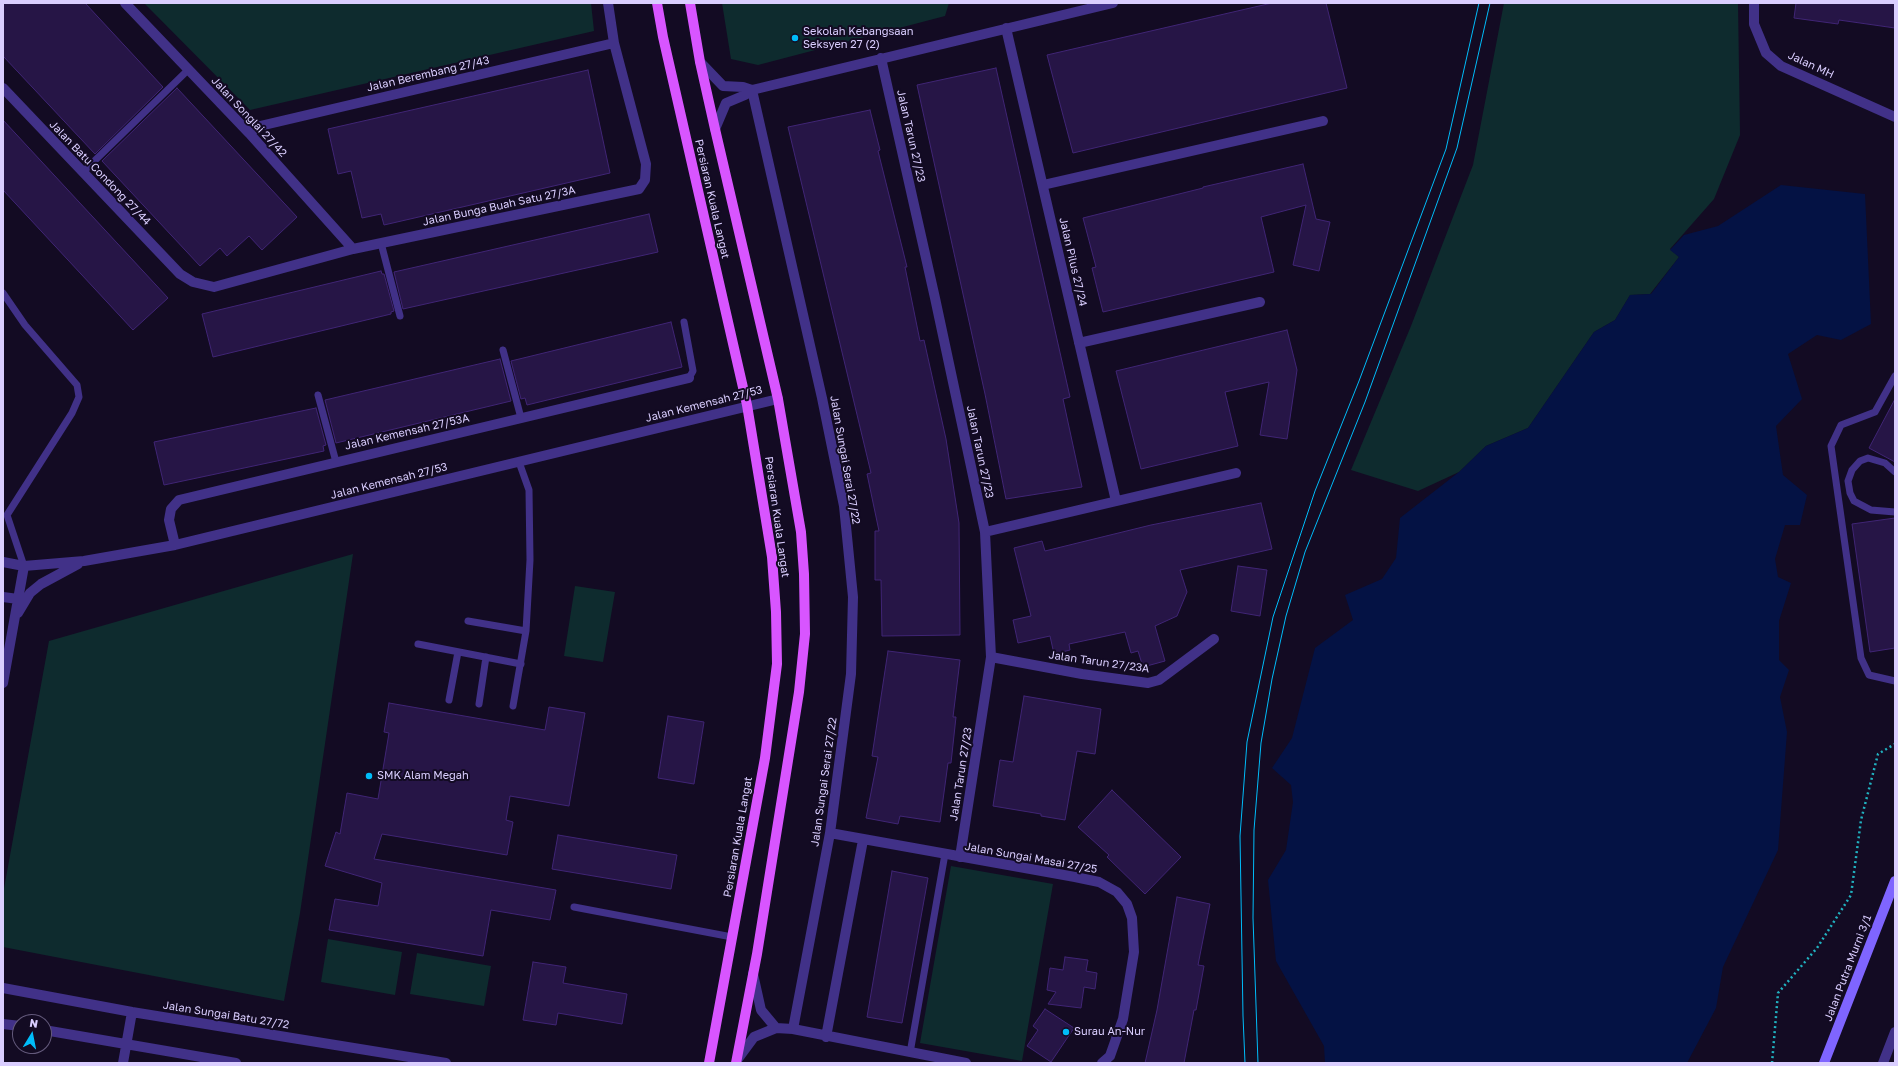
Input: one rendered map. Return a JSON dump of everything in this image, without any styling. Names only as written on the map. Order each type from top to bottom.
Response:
[{"type":"main road","name":"Persiaran Kuala Langat","points":[[657,3],[663,37],[747,406],[772,557],[777,664],[765,758],[709,1063]]},
{"type":"main road","name":"Persiaran Kuala Langat","points":[[690,3],[700,62],[778,399],[801,532],[804,574],[805,634],[799,692],[753,972],[736,1061]]},
{"type":"street","name":"Jalan Songlai 27/42","points":[[125,3],[249,133],[353,249]]},
{"type":"street","name":"Jalan Bunga Buah Satu 27/3A","points":[[180,274],[194,282],[214,287],[353,249],[639,189],[645,180],[646,164],[614,43],[608,3]]},
{"type":"street","points":[[715,129],[726,103],[745,95],[752,90],[1113,3]]},
{"type":"street","name":"Jalan MH","points":[[1754,3],[1754,24],[1766,54],[1782,66],[1895,117]]},
{"type":"street","name":"Jalan Pilus 27/24","points":[[1006,28],[1116,501]]},
{"type":"street","name":"Jalan Berembang 27/43","points":[[249,133],[260,126],[614,43]]},
{"type":"street","name":"Jalan Tarun 27/23","points":[[881,58],[935,298],[985,532],[991,657],[960,857]]},
{"type":"street","points":[[700,62],[722,86],[743,87],[752,90]]},
{"type":"street","name":"Jalan Batu Condong 27/44","points":[[3,88],[180,274]]},
{"type":"street","name":"Jalan Sungai Serai 27/22","points":[[752,90],[822,398],[844,506],[853,597],[851,674],[830,833],[792,1029]]},
{"type":"street","points":[[1043,184],[1323,121]]},
{"type":"street","points":[[1079,343],[1260,302]]},
{"type":"street","name":"Jalan Kemensah 27/53A","points":[[175,545],[169,520],[171,509],[179,500],[688,378]]},
{"type":"street","name":"Jalan Kemensah 27/53","points":[[3,562],[24,566],[84,561],[175,545],[778,399]]},
{"type":"street","points":[[985,532],[1236,473]]},
{"type":"street","points":[[14,620],[30,593],[41,584],[84,561]]},
{"type":"street","points":[[3,683],[24,566]]},
{"type":"street","points":[[3,597],[18,599]]},
{"type":"street","name":"Jalan Tarun 27/23A","points":[[991,657],[1082,674],[1148,682],[1160,680],[1214,639]]},
{"type":"street","name":"Jalan Sungai Masai 27/25","points":[[830,833],[1099,882],[1117,892],[1126,904],[1132,918],[1134,930],[1134,952],[1123,1019],[1110,1056],[1102,1063]]},
{"type":"street","points":[[826,1037],[863,840]]},
{"type":"street","name":"Jalan Putra Murni 3/1","points":[[1824,1063],[1895,881]]},
{"type":"street","points":[[753,972],[761,1010],[776,1028]]},
{"type":"street","name":"Jalan Sungai Batu 27/72","points":[[3,988],[132,1012],[446,1063]]},
{"type":"street","points":[[123,1063],[132,1012]]},
{"type":"street","points":[[736,1061],[754,1037],[761,1032],[776,1028],[792,1029],[826,1037],[966,1063]]},
{"type":"street","points":[[52,1031],[236,1063]]},
{"type":"street","points":[[1883,1063],[1895,1032]]},
{"type":"lane","points":[[83,172],[188,69]]},
{"type":"lane","points":[[382,243],[400,316]]},
{"type":"lane","points":[[3,293],[25,325],[77,385],[79,397],[72,413],[5,514],[24,566]]},
{"type":"lane","points":[[684,322],[693,371],[688,378]]},
{"type":"lane","points":[[503,350],[522,418]]},
{"type":"lane","points":[[1895,376],[1875,412],[1841,425],[1830,446],[1860,658],[1869,675],[1895,681]]},
{"type":"lane","points":[[318,395],[336,462]]},
{"type":"lane","points":[[1895,472],[1885,463],[1868,458],[1860,461],[1852,470],[1848,481],[1850,493],[1854,501],[1871,510],[1895,512]]},
{"type":"lane","points":[[513,706],[526,631],[530,560],[529,490],[519,462]]},
{"type":"lane","points":[[468,621],[526,631]]},
{"type":"lane","points":[[418,644],[521,664]]},
{"type":"lane","points":[[449,700],[458,652]]},
{"type":"lane","points":[[479,704],[486,657]]},
{"type":"lane","points":[[910,1053],[945,854]]},
{"type":"lane","points":[[574,907],[732,937]]},
{"type":"path","points":[[1772,1063],[1778,993],[1817,948],[1851,895],[1861,820],[1878,754],[1895,744]]},
{"type":"green space","points":[[144,3],[591,3],[594,31],[250,110]]},
{"type":"green space","name":"Sekolah Kebangsaan Seksyen 27 (2)","points":[[722,3],[949,3],[945,16],[758,65],[731,59]]},
{"type":"green space","points":[[1504,3],[1738,3],[1740,135],[1714,199],[1670,249],[1679,257],[1650,294],[1630,295],[1615,320],[1594,332],[1528,428],[1486,446],[1459,472],[1418,491],[1351,470],[1411,326],[1473,165]]},
{"type":"green space","points":[[353,554],[300,913],[284,1001],[3,947],[3,894],[49,641]]},
{"type":"green space","points":[[575,586],[615,592],[603,662],[564,656]]},
{"type":"green space","points":[[951,866],[1053,884],[1022,1061],[920,1043]]},
{"type":"green space","points":[[328,939],[402,952],[395,995],[321,982]]},
{"type":"green space","points":[[417,953],[491,966],[484,1006],[410,994]]},
{"type":"shaded area","points":[[1781,185],[1865,194],[1871,324],[1841,340],[1817,335],[1788,354],[1802,399],[1776,426],[1783,475],[1807,495],[1800,525],[1785,525],[1775,559],[1778,577],[1791,583],[1779,621],[1779,660],[1789,670],[1780,697],[1787,732],[1778,850],[1723,967],[1716,1008],[1687,1063],[1325,1063],[1324,1046],[1276,961],[1268,880],[1286,850],[1293,802],[1291,785],[1272,768],[1292,738],[1315,648],[1353,620],[1345,595],[1382,579],[1396,558],[1400,518],[1459,472],[1486,446],[1528,428],[1594,332],[1615,320],[1630,295],[1651,294],[1679,257],[1670,250],[1684,235],[1718,226]]},
{"type":"building","points":[[3,3],[85,3],[163,87],[95,154],[3,56]]},
{"type":"building","points":[[1272,3],[1326,3],[1347,88],[1073,153],[1047,55]]},
{"type":"building","points":[[1796,3],[1895,3],[1895,28],[1839,20],[1838,24],[1794,18]]},
{"type":"building","points":[[996,68],[1070,397],[1063,399],[1082,487],[1006,499],[985,394],[917,85]]},
{"type":"building","points":[[588,70],[610,173],[384,225],[381,214],[362,218],[351,171],[338,174],[328,129]]},
{"type":"building","points":[[177,88],[297,217],[262,250],[249,236],[227,256],[220,248],[200,266],[102,161]]},
{"type":"building","points":[[870,110],[880,150],[878,151],[907,267],[905,267],[920,341],[924,340],[946,439],[959,523],[960,635],[882,636],[881,580],[875,580],[875,531],[879,531],[867,474],[871,473],[788,127]]},
{"type":"building","points":[[3,120],[168,298],[133,330],[3,190]]},
{"type":"building","points":[[1303,164],[1316,219],[1330,222],[1319,271],[1293,265],[1306,205],[1261,217],[1274,272],[1103,312],[1092,268],[1096,267],[1083,218],[1203,187]]},
{"type":"building","points":[[649,214],[658,252],[403,309],[394,272]]},
{"type":"building","points":[[381,271],[382,274],[384,274],[394,311],[391,312],[391,314],[213,357],[202,314]]},
{"type":"building","points":[[671,322],[682,367],[527,405],[525,398],[521,399],[511,361]]},
{"type":"building","points":[[1287,330],[1297,370],[1287,439],[1260,435],[1269,382],[1225,392],[1238,446],[1141,469],[1116,371]]},
{"type":"building","points":[[500,359],[511,401],[336,443],[325,400]]},
{"type":"building","points":[[1895,399],[1895,462],[1869,448]]},
{"type":"building","points":[[316,408],[326,445],[323,446],[324,451],[164,485],[154,442]]},
{"type":"building","points":[[1261,503],[1272,549],[1180,570],[1187,592],[1177,616],[1155,626],[1165,661],[1143,667],[1138,651],[1131,653],[1125,632],[1069,644],[1070,650],[1054,654],[1050,636],[1018,643],[1013,620],[1031,616],[1014,548],[1042,541],[1045,551],[1151,525]]},
{"type":"building","points":[[1895,518],[1895,648],[1870,652],[1852,524]]},
{"type":"building","points":[[1238,566],[1267,570],[1260,616],[1231,611]]},
{"type":"building","points":[[888,651],[960,660],[953,717],[956,717],[951,763],[948,763],[940,822],[900,816],[898,824],[866,818],[878,757],[872,756]]},
{"type":"building","points":[[1024,696],[1101,709],[1095,754],[1077,751],[1065,820],[1041,816],[1041,814],[993,806],[1000,760],[1013,762]]},
{"type":"building","points":[[389,703],[545,730],[549,707],[585,713],[569,806],[510,796],[506,820],[513,822],[507,855],[382,834],[374,859],[556,890],[550,920],[491,910],[483,956],[329,930],[335,899],[378,906],[382,883],[325,866],[336,832],[340,834],[347,793],[378,799],[389,733],[384,732]]},
{"type":"building","points":[[668,716],[704,722],[694,784],[658,778]]},
{"type":"building","points":[[1112,790],[1181,857],[1145,894],[1107,857],[1109,855],[1078,827]]},
{"type":"building","points":[[558,835],[677,855],[671,889],[552,869]]},
{"type":"building","points":[[892,871],[928,878],[902,1023],[867,1017]]},
{"type":"building","points":[[1177,897],[1210,904],[1198,965],[1204,966],[1196,1010],[1194,1010],[1184,1063],[1145,1063],[1157,1010]]},
{"type":"building","points":[[1065,957],[1088,960],[1086,971],[1097,973],[1095,989],[1084,987],[1081,1008],[1048,1004],[1056,992],[1047,990],[1050,968],[1063,970]]},
{"type":"building","points":[[533,962],[566,967],[563,983],[627,994],[622,1024],[558,1013],[556,1025],[523,1020]]},
{"type":"building","points":[[1045,1009],[1074,1028],[1051,1062],[1027,1046],[1038,1030],[1033,1026]]},
{"type":"tram line","points":[[1245,1063],[1240,836],[1247,742],[1273,617],[1315,491],[1359,381],[1446,149],[1479,3]]},
{"type":"tram line","points":[[1258,1063],[1253,918],[1254,830],[1261,743],[1272,679],[1286,616],[1305,552],[1365,402],[1457,148],[1490,3]]},
{"type":"place","name":"Sekolah Kebangsaan Seksyen 27 (2)","points":[[795,38]]},
{"type":"place","name":"SMK Alam Megah","points":[[369,776]]},
{"type":"place","name":"Surau An-Nur","points":[[1066,1032]]}]
